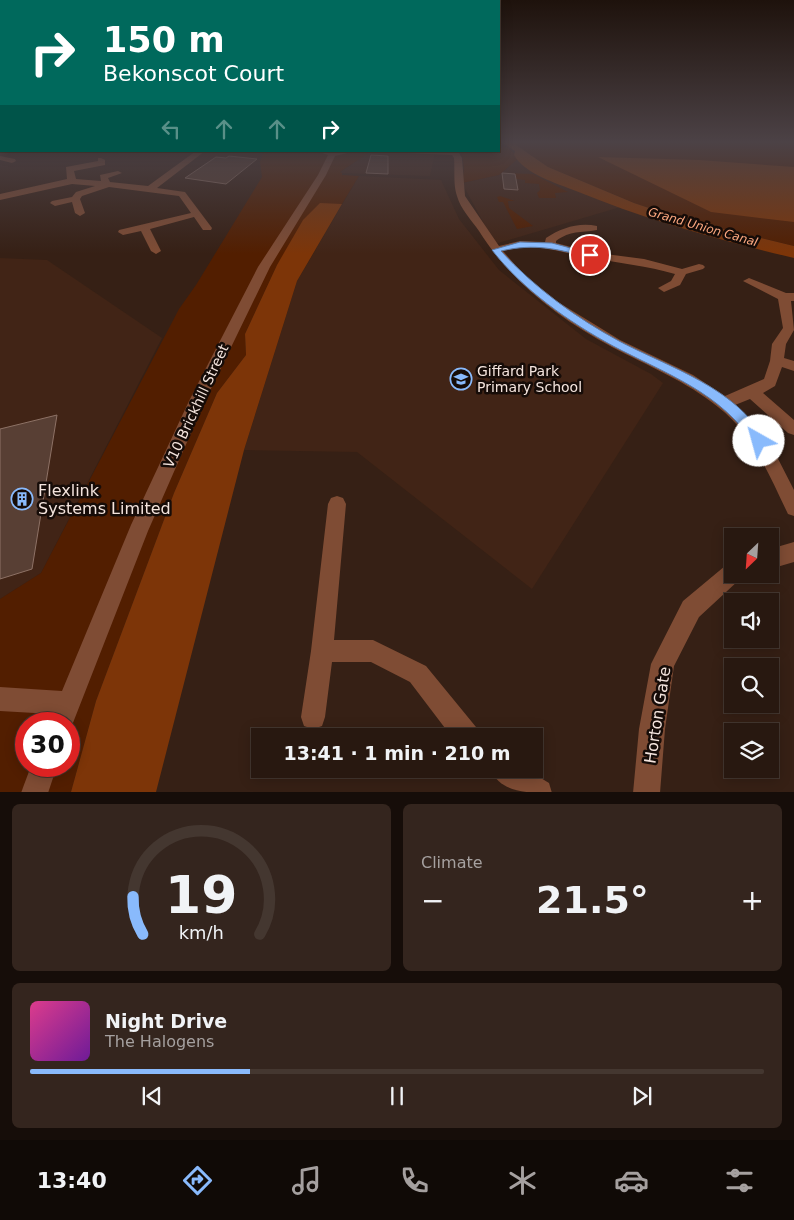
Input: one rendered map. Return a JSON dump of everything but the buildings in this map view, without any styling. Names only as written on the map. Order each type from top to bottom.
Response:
[{"type":"street","points":[[104,180],[107,185]]},
{"type":"street","points":[[150,189],[162,180]]},
{"type":"street","name":"V10 Brickhill Street","points":[[64,712],[138,531],[197,401],[264,267],[319,180]]},
{"type":"street","points":[[460,180],[461,196],[496,250],[519,276],[554,305],[615,343],[688,379],[724,403],[750,428],[767,454],[794,508]]},
{"type":"street","points":[[0,197],[72,181],[150,189],[182,194],[207,228]]},
{"type":"street","points":[[55,203],[75,199],[79,194],[107,185]]},
{"type":"street","points":[[75,199],[80,213]]},
{"type":"street","points":[[123,232],[197,214]]},
{"type":"street","points":[[552,245],[550,240],[559,233],[580,226],[593,228]]},
{"type":"street","points":[[144,227],[156,251]]},
{"type":"street","points":[[496,250],[520,244],[552,245],[590,255],[644,262],[682,272],[699,266]]},
{"type":"street","points":[[664,288],[676,283],[682,272]]},
{"type":"street","points":[[724,403],[752,392],[770,382],[777,362],[779,344],[789,328],[789,297],[749,281]]},
{"type":"street","points":[[777,362],[794,366]]},
{"type":"street","points":[[752,392],[794,429]]},
{"type":"street","points":[[312,718],[322,651],[337,504]]},
{"type":"street","points":[[779,556],[794,552]]},
{"type":"street","name":"Horton Gate","points":[[646,792],[652,729],[663,664],[691,609],[724,580]]},
{"type":"street","points":[[322,651],[374,651],[418,674],[460,728]]},
{"type":"street","points":[[0,699],[59,712]]},
{"type":"street","points":[[34,792],[40,777]]},
{"type":"street","points":[[517,778],[539,792]]},
{"type":"shaded area","points":[[260,180],[357,180],[342,204],[320,204],[277,265],[245,334],[246,355],[217,393],[174,493],[96,701],[80,759],[80,712],[15,712],[15,777],[75,777],[71,792],[0,792],[0,599],[41,573],[179,309],[196,285]]},
{"type":"shaded area","name":"Giffard Park Primary School","points":[[357,180],[441,180],[459,219],[499,270],[586,339],[651,374],[663,383],[532,589],[357,452],[244,450],[297,281]]},
{"type":"shaded area","points":[[462,180],[476,180],[462,183]]},
{"type":"shaded area","points":[[476,180],[582,180],[634,203],[495,244],[462,183]]},
{"type":"shaded area","points":[[525,180],[545,180],[568,192],[555,193],[556,198],[539,198],[537,193],[540,190],[539,184],[525,183]]},
{"type":"shaded area","points":[[548,180],[579,180],[634,203],[682,219],[794,246],[794,258],[711,237],[656,220]]},
{"type":"shaded area","points":[[579,180],[794,180],[794,246],[682,219],[634,203]]},
{"type":"shaded area","points":[[645,180],[794,180],[794,222],[711,212]]},
{"type":"shaded area","points":[[500,196],[515,201],[508,201],[509,208],[533,226],[517,229],[503,202],[499,202],[497,197]]},
{"type":"shaded area","points":[[320,203],[342,204],[297,281],[244,450],[156,792],[71,792],[75,777],[80,777],[80,759],[96,701],[174,493],[217,393],[246,355],[245,334],[277,265],[303,220]]},
{"type":"shaded area","points":[[0,258],[47,260],[162,338],[41,573],[0,599]]},
{"type":"place","name":"Giffard Park Primary School","points":[[461,379]]},
{"type":"place","name":"Flexlink Systems Limited","points":[[22,499]]},
{"type":"route","points":[[590,255],[552,245],[520,244],[496,250],[519,276],[554,305],[615,343],[688,379],[724,403],[750,428],[759,441]]},
{"type":"water label","name":"Grand Union Canal","points":[[703,227]]}]
